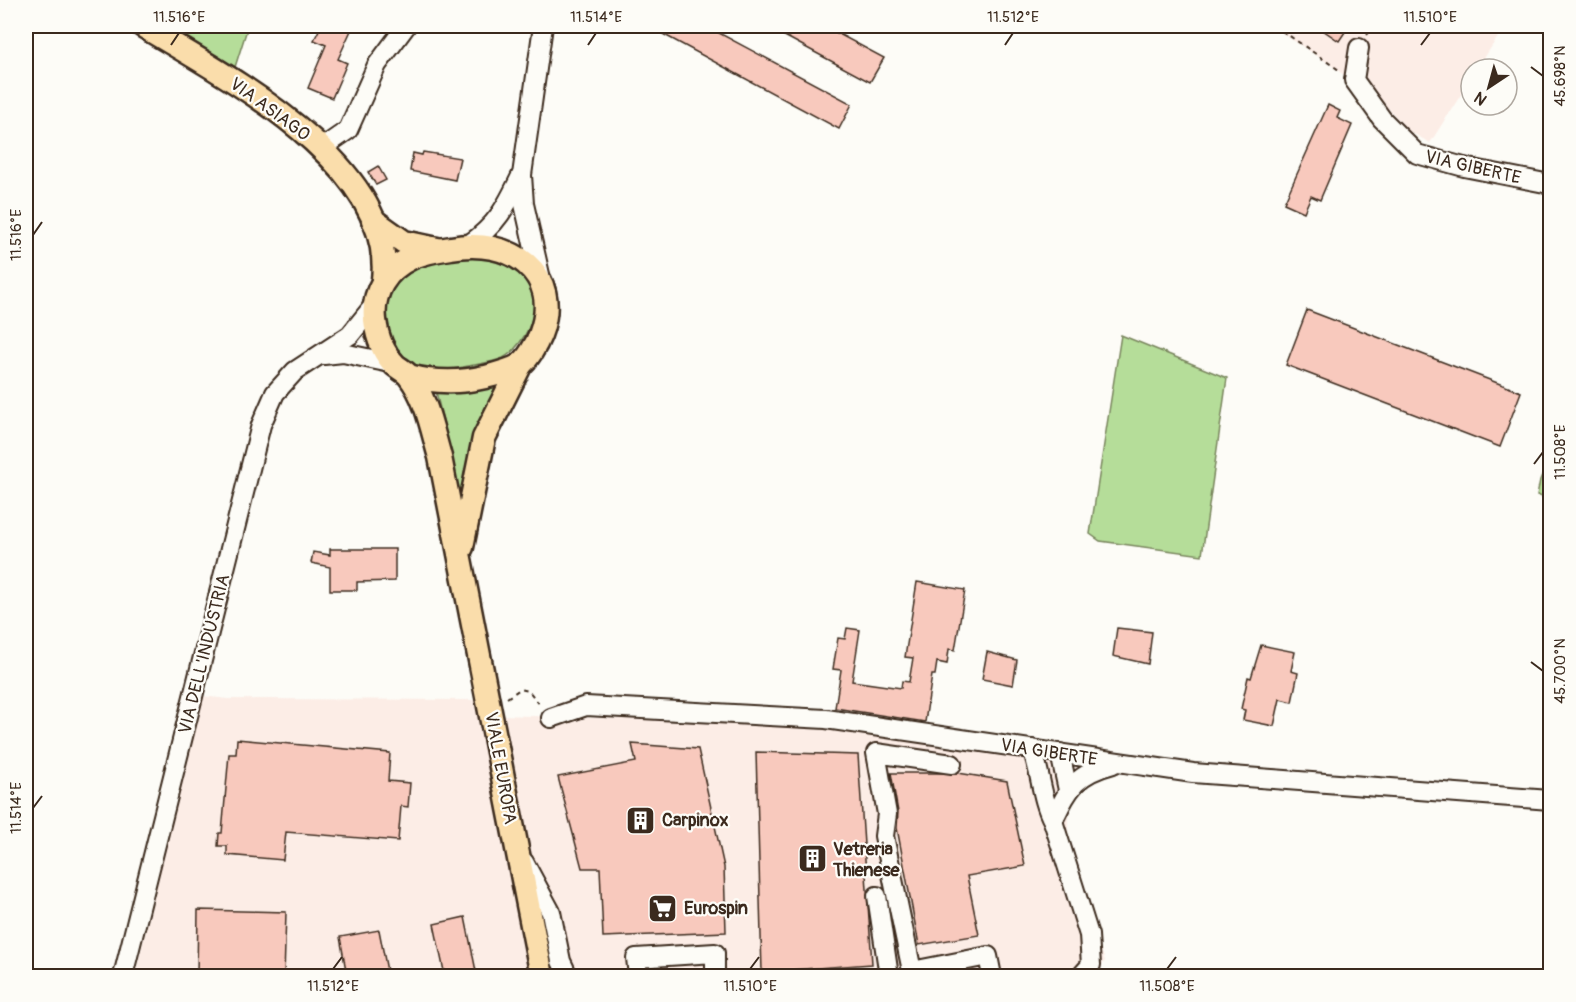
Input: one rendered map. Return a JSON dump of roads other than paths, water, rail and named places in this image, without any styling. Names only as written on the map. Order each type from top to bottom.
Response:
[{"type":"main road","name":"VIA ASIAGO","points":[[143,26],[260,97],[322,148],[351,182],[381,238],[385,262],[383,280]]},
{"type":"main road","points":[[372,219],[404,242],[441,250]]},
{"type":"main road","points":[[459,560],[484,438],[521,364],[537,344],[547,317],[543,284],[517,255],[493,246],[468,244],[411,258],[383,280],[375,304],[380,341],[402,370],[442,382],[473,379],[521,364]]},
{"type":"main road","name":"VIALE EUROPA","points":[[402,370],[425,406],[440,457],[459,560],[489,698],[514,843],[542,976]]},
{"type":"street","points":[[322,148],[348,130],[377,65],[406,26]]},
{"type":"street","points":[[543,26],[522,175],[527,224],[543,284]]},
{"type":"street","name":"VIA GIBERTE","points":[[1359,48],[1354,80],[1382,118],[1417,153],[1464,167],[1551,184]]},
{"type":"street","points":[[468,244],[490,229],[508,205],[522,175]]},
{"type":"street","name":"VIA DELL'INDUSTRIA","points":[[123,976],[261,425],[275,393],[295,371],[322,356],[350,335],[375,304]]},
{"type":"street","name":"VIA DELL'INDUSTRIA","points":[[322,356],[343,353],[402,370]]},
{"type":"street","name":"VIA GIBERTE","points":[[551,718],[586,706],[826,719],[1060,753],[1116,764],[1216,775],[1551,800]]},
{"type":"street","points":[[1032,749],[1040,769],[1047,809],[1053,821],[1089,935],[1090,964],[1081,976]]},
{"type":"street","points":[[952,764],[876,753],[887,814],[884,836],[912,971],[988,956],[992,976]]},
{"type":"street","points":[[1042,783],[1046,768],[1060,753]]},
{"type":"street","points":[[1060,753],[1068,790]]},
{"type":"street","points":[[1053,821],[1068,790],[1091,770],[1116,764]]},
{"type":"street","points":[[514,843],[551,912],[561,961],[568,976]]},
{"type":"street","points":[[876,896],[889,976]]},
{"type":"street","points":[[638,976],[636,958],[715,953],[715,976],[702,976]]},
{"type":"place","name":"Carpinox","points":[[641,820]]},
{"type":"place","name":"Vetreria Thienese","points":[[812,859]]},
{"type":"place","name":"Eurospin","points":[[663,908]]}]
